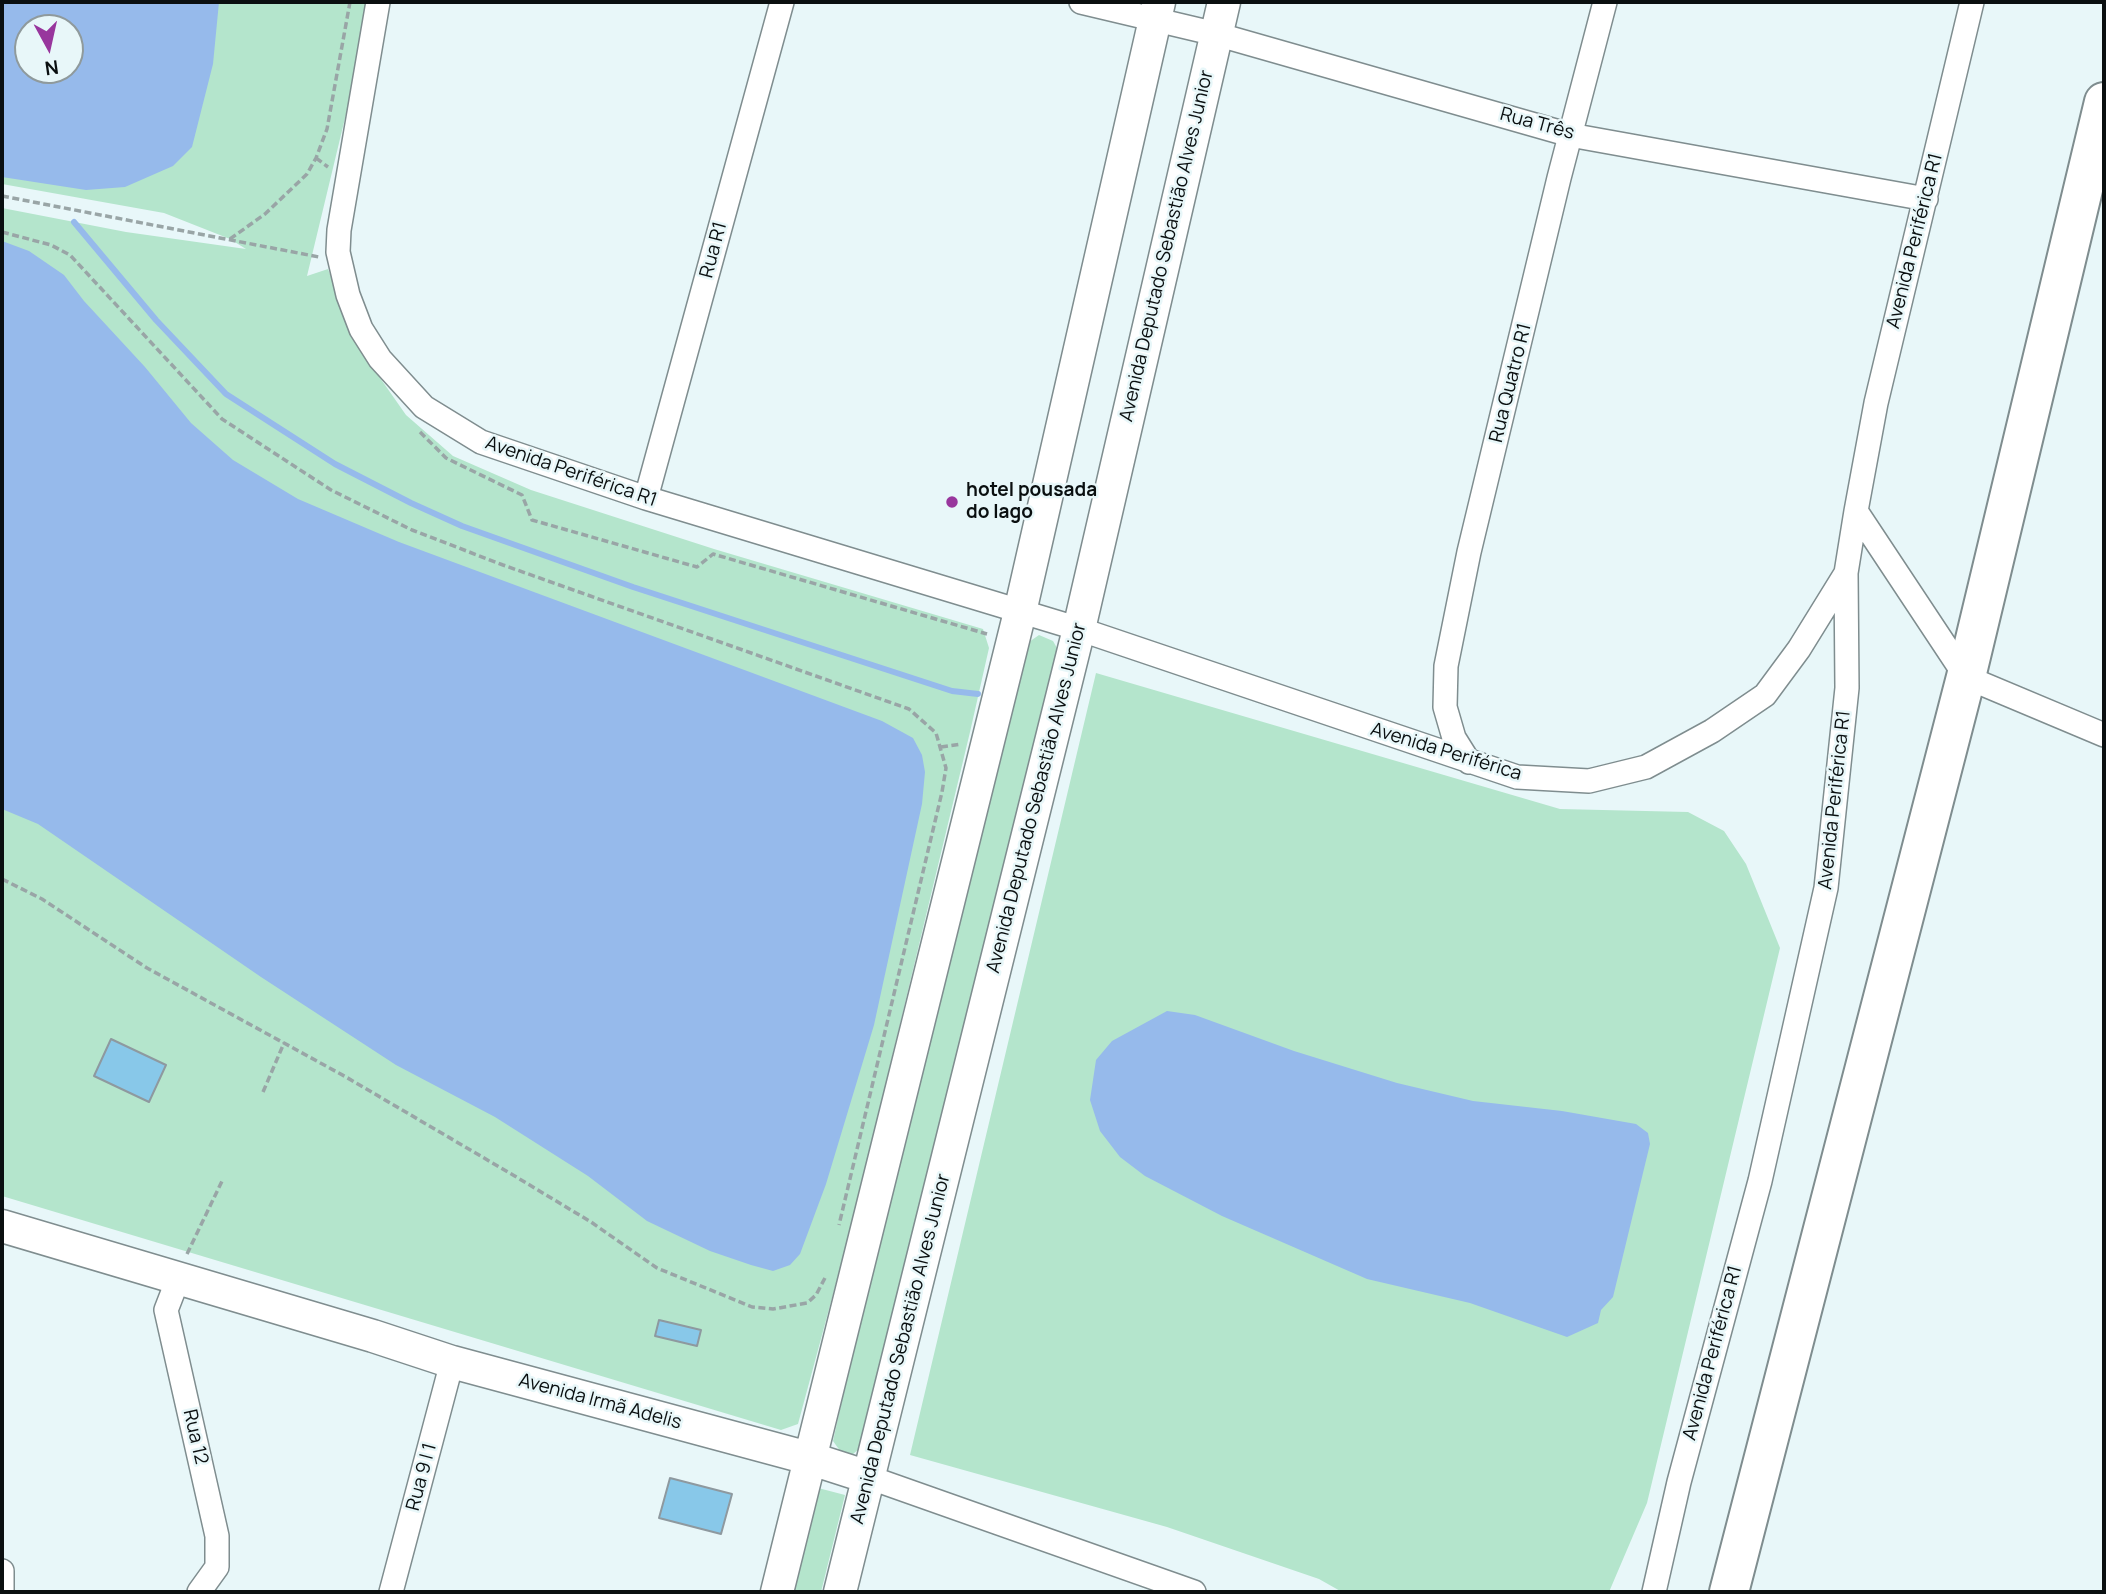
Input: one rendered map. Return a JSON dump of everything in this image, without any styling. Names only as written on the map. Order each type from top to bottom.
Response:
[{"type":"highway","points":[[1729,1592],[1966,677],[2104,102]]},
{"type":"street","name":"Avenida Periférica R1","points":[[378,2],[339,230],[338,252],[348,295],[362,329],[380,359],[424,407],[481,442],[646,498],[1020,612]]},
{"type":"street","name":"Rua R1","points":[[646,498],[782,2]]},
{"type":"street","name":"Rua Três","points":[[1081,2],[1157,11],[1216,34],[1570,135],[1926,199]]},
{"type":"street","name":"Avenida Deputado Sebastião Alves Junior","points":[[840,1592],[871,1478],[1079,629],[1224,2]]},
{"type":"street","name":"Rua Quatro R1","points":[[1469,762],[1454,738],[1444,707],[1446,666],[1469,552],[1605,2]]},
{"type":"street","name":"Avenida Periférica R1","points":[[1654,1592],[1679,1482],[1760,1181],[1826,888],[1847,688],[1846,573],[1856,511],[1876,403],[1972,2]]},
{"type":"street","points":[[777,1592],[1020,612],[1157,11]]},
{"type":"street","points":[[1856,511],[1966,677],[2104,735]]},
{"type":"street","name":"Avenida Periférica","points":[[1020,612],[1079,629],[1517,777],[1589,781],[1646,767],[1712,731],[1765,695],[1800,649],[1846,573]]},
{"type":"street","name":"Avenida Irmã Adelis","points":[[2,1226],[452,1362],[812,1459],[1194,1592]]},
{"type":"street","name":"Rua 12","points":[[178,1279],[166,1310],[218,1536],[217,1567],[200,1592]]},
{"type":"street","name":"Rua 9 I 1","points":[[391,1592],[452,1362]]},
{"type":"street","points":[[2,1571],[2,1590]]},
{"type":"path","points":[[230,239],[265,214],[307,174],[316,158],[327,129],[350,2]]},
{"type":"path","points":[[2,196],[316,258],[338,252]]},
{"type":"path","points":[[2,232],[51,245],[70,255],[222,419],[331,490],[412,530],[503,565],[909,709],[936,733],[946,768],[942,792],[836,1238]]},
{"type":"path","points":[[2,879],[42,899],[148,968],[477,1154],[590,1222],[657,1268],[752,1307],[774,1309],[807,1303],[816,1295],[828,1272]]},
{"type":"path","points":[[263,1092],[284,1043]]},
{"type":"path","points":[[178,1279],[223,1179]]},
{"type":"green space","points":[[2,2],[368,2],[352,89],[307,276],[328,269],[357,345],[406,415],[453,456],[531,490],[714,549],[983,629],[989,648],[970,732],[853,1220],[798,1424],[781,1430],[2,1196],[2,208],[126,232],[246,249],[230,239],[164,213],[2,184]]},
{"type":"green space","points":[[1039,635],[1053,641],[1057,648],[860,1448],[852,1455],[843,1455],[833,1441],[868,1283],[1029,642]]},
{"type":"green space","points":[[1096,673],[1560,809],[1688,812],[1724,831],[1746,864],[1780,948],[1647,1503],[1609,1592],[1342,1592],[1319,1579],[1167,1527],[910,1455]]},
{"type":"green space","points":[[799,1483],[845,1495],[821,1592],[772,1592]]},
{"type":"water","points":[[2,2],[219,2],[213,64],[192,147],[173,166],[125,187],[86,190],[2,177]]},
{"type":"water","points":[[2,241],[29,251],[64,275],[191,423],[233,460],[298,499],[399,542],[882,721],[913,738],[922,755],[925,772],[922,804],[874,1025],[826,1184],[800,1254],[790,1265],[773,1271],[751,1265],[710,1251],[647,1221],[588,1176],[495,1117],[396,1065],[261,977],[38,824],[2,809]]},
{"type":"water","points":[[1167,1011],[1195,1015],[1294,1051],[1397,1083],[1473,1101],[1562,1111],[1636,1124],[1648,1133],[1650,1144],[1613,1297],[1601,1310],[1598,1323],[1567,1337],[1470,1303],[1367,1279],[1222,1216],[1145,1176],[1120,1157],[1100,1131],[1090,1100],[1096,1060],[1112,1041]]},
{"type":"building","points":[[111,1039],[166,1065],[149,1102],[94,1076]]},
{"type":"building","points":[[659,1320],[701,1330],[697,1346],[655,1336]]},
{"type":"building","points":[[670,1478],[732,1494],[721,1534],[659,1518]]},
{"type":"waterway","points":[[74,222],[156,320],[226,394],[335,464],[462,526],[633,587],[952,691],[978,694]]},
{"type":"place","name":"hotel pousada do lago","points":[[952,502]]}]
